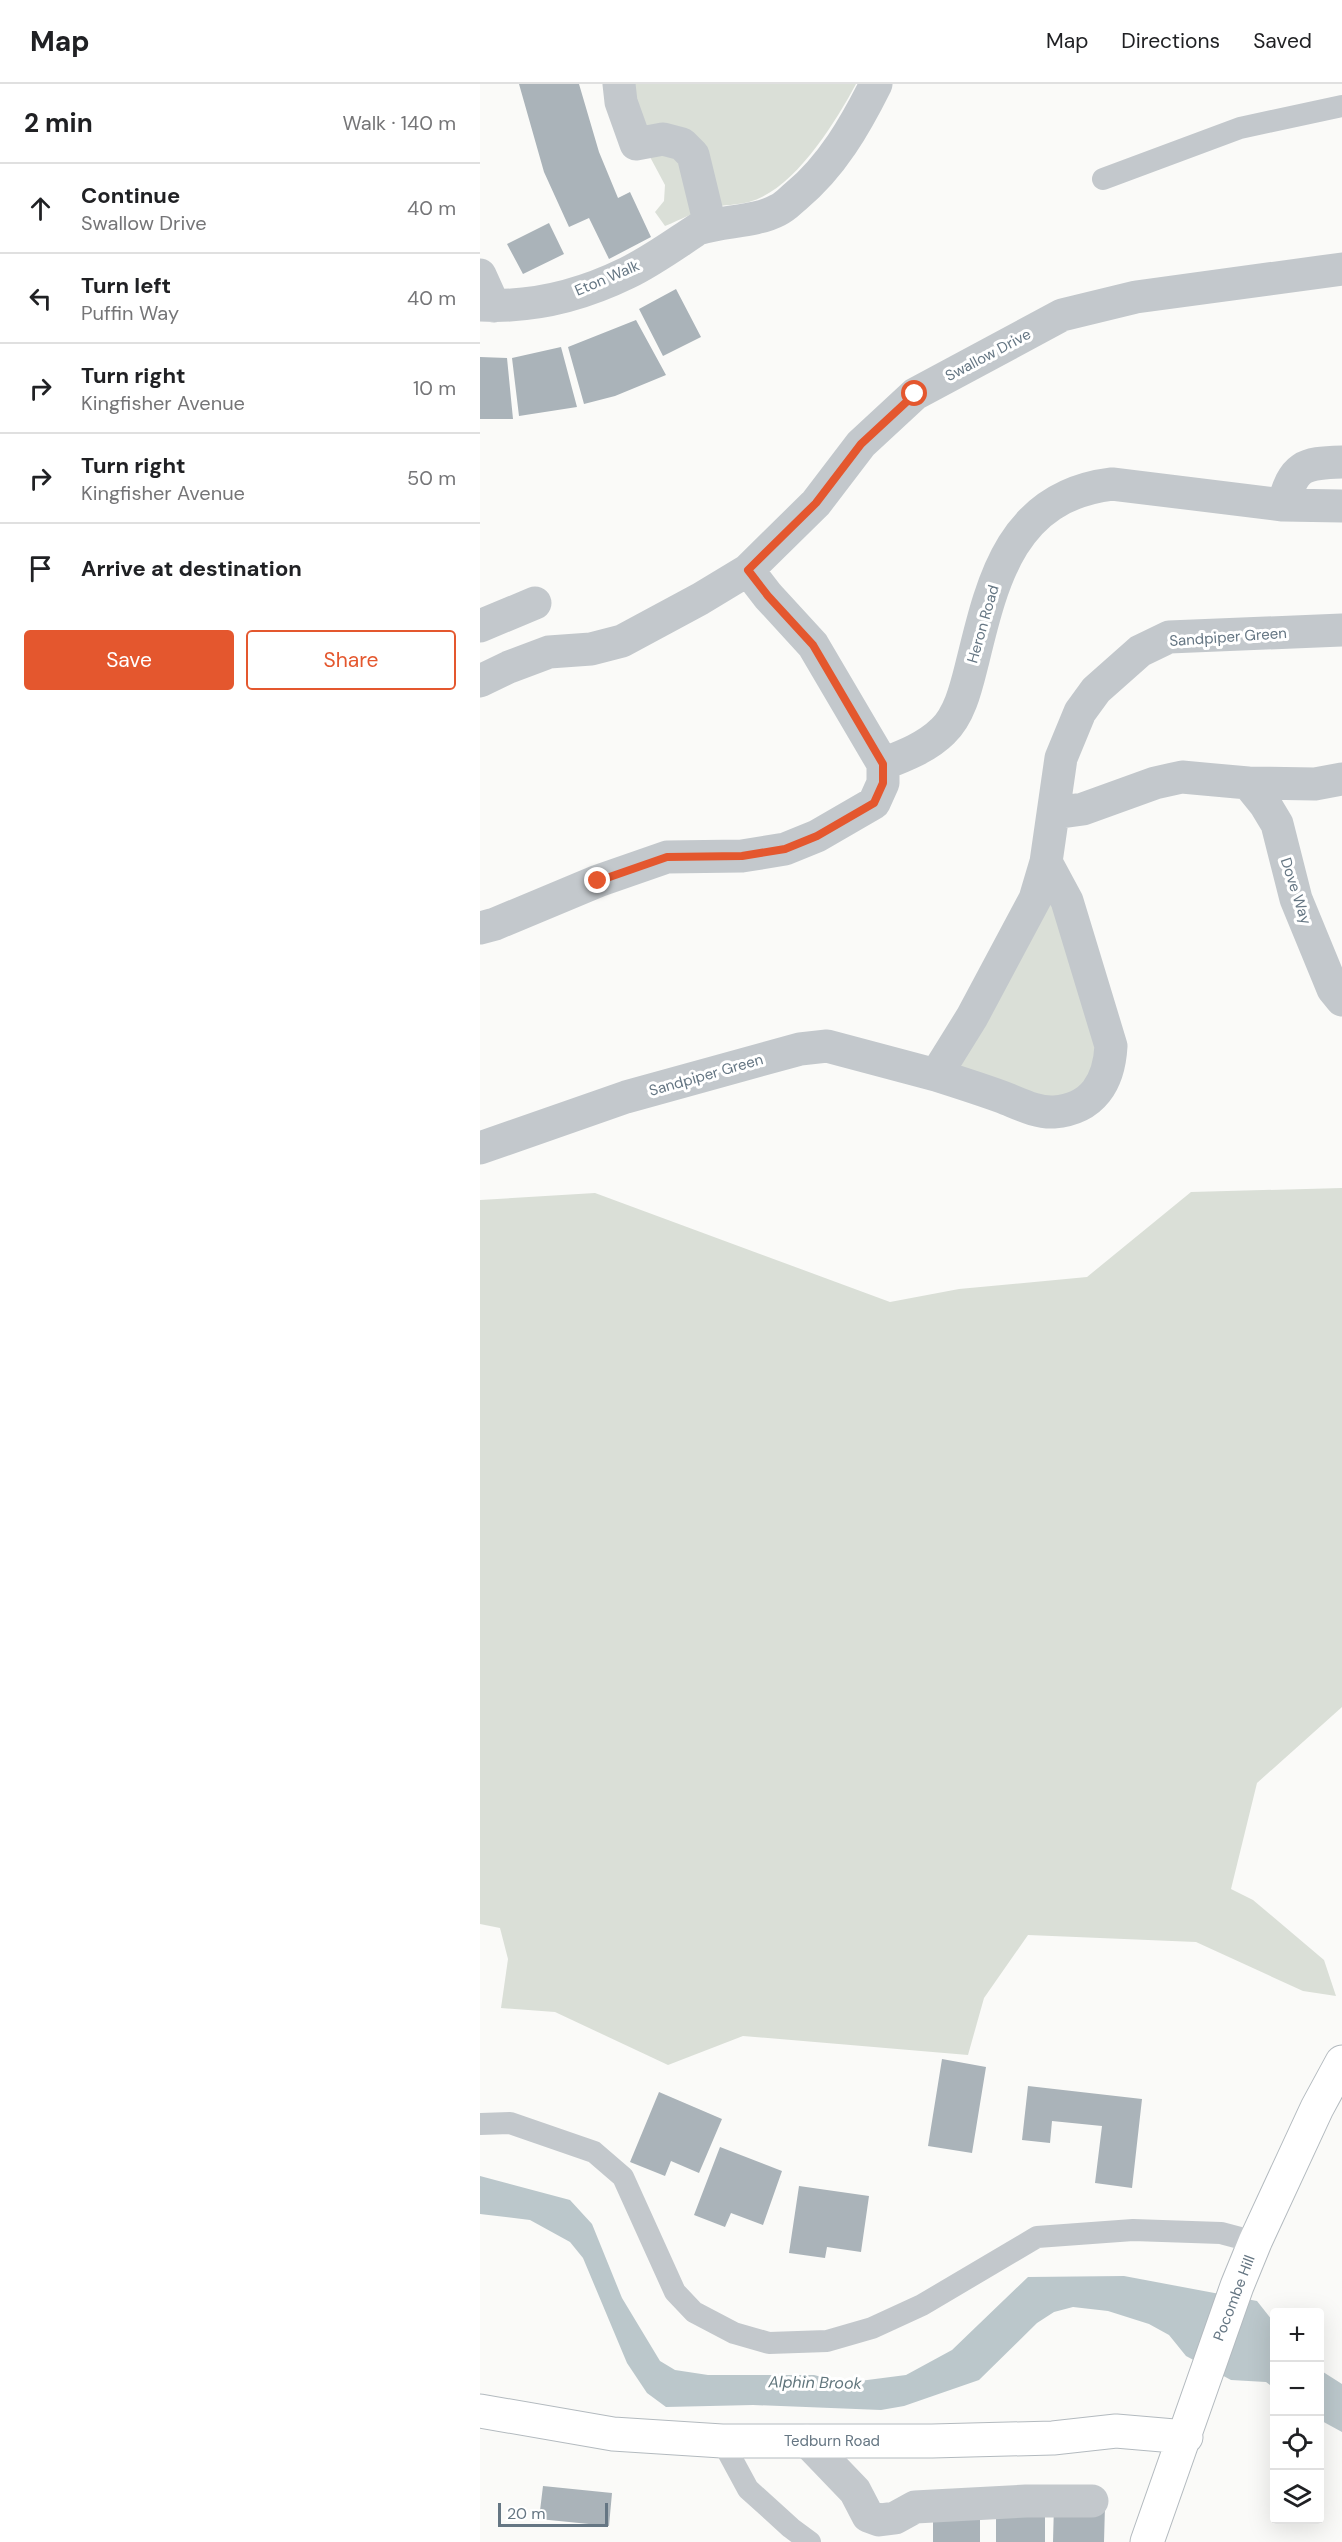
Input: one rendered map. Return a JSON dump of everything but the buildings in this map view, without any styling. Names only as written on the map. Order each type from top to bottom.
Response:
[{"type":"street","points":[[619,84],[621,102],[636,144],[663,139],[682,144],[693,155],[710,225]]},
{"type":"street","name":"Eton Walk","points":[[480,275],[487,306],[542,302],[628,273],[698,229],[756,218],[779,210],[806,188],[836,155],[876,84]]},
{"type":"street","name":"Swallow Drive","points":[[480,681],[549,652],[591,649],[622,641],[748,570],[816,503],[861,444],[915,394],[1062,315],[1136,297],[1342,269]]},
{"type":"street","points":[[1283,505],[1290,480],[1304,466],[1342,462]]},
{"type":"street","name":"Heron Road","points":[[883,764],[909,754],[944,730],[965,690],[984,609],[1003,561],[1020,534],[1040,513],[1088,487],[1112,484],[1283,505],[1342,506]]},
{"type":"street","points":[[480,928],[598,881],[667,857],[742,856],[785,849],[817,836],[874,803],[883,783],[883,764],[813,645],[768,596],[748,570]]},
{"type":"street","points":[[480,626],[535,603]]},
{"type":"street","name":"Sandpiper Green","points":[[936,1075],[972,1017],[1035,898],[1046,862],[1061,758],[1080,712],[1096,690],[1140,651],[1169,638],[1342,630]]},
{"type":"street","points":[[1054,813],[1083,809],[1155,783],[1182,777],[1248,783],[1315,784],[1342,779]]},
{"type":"street","name":"Dove Way","points":[[1248,783],[1276,824],[1296,899],[1332,989],[1342,1000]]},
{"type":"street","name":"Sandpiper Green","points":[[480,1148],[626,1097],[800,1049],[827,1046],[936,1075],[1032,1109],[1053,1112],[1071,1108],[1092,1097],[1104,1082],[1110,1065],[1111,1046],[1067,901],[1046,862]]},
{"type":"street","name":"Pocombe Hill","points":[[1147,2542],[1186,2437],[1237,2286],[1312,2118],[1342,2062]]},
{"type":"street","name":"Tedburn Road","points":[[480,2411],[613,2434],[722,2440],[1053,2438],[1116,2432],[1186,2437]]},
{"type":"street","points":[[807,2441],[855,2491],[868,2516],[879,2520],[895,2518],[915,2507],[1026,2501],[1092,2501]]},
{"type":"lane","points":[[1103,179],[1240,128],[1342,106]]},
{"type":"lane","points":[[480,2124],[510,2122],[594,2152],[623,2177],[675,2292],[694,2312],[734,2333],[769,2343],[827,2341],[872,2328],[922,2305],[1036,2237],[1133,2230],[1221,2234],[1255,2242]]},
{"type":"lane","points":[[722,2440],[748,2488],[791,2528],[810,2542]]},
{"type":"shaded area","points":[[611,84],[856,84],[825,135],[797,170],[782,184],[766,195],[749,202],[712,207],[665,226],[655,212],[664,201],[665,185]]},
{"type":"shaded area","points":[[1052,901],[1097,1034],[1096,1065],[1087,1081],[1065,1097],[1052,1100],[961,1074],[957,1060]]},
{"type":"shaded area","points":[[1342,1188],[1342,1707],[1257,1783],[1231,1889],[1253,1900],[1324,1960],[1336,1996],[1303,1991],[1196,1942],[1028,1935],[984,1998],[968,2055],[743,2036],[668,2065],[555,2012],[501,2008],[508,1959],[500,1928],[480,1924],[480,1200],[595,1193],[890,1302],[959,1289],[1087,1277],[1191,1192]]},
{"type":"water","name":"Alphin Brook","points":[[480,2176],[570,2200],[592,2224],[622,2298],[660,2361],[675,2370],[708,2375],[814,2375],[844,2383],[906,2375],[952,2350],[1028,2277],[1124,2276],[1257,2301],[1270,2317],[1270,2385],[1266,2382],[1231,2380],[1186,2356],[1169,2335],[1149,2324],[1108,2311],[1073,2307],[1054,2312],[1037,2323],[979,2380],[904,2406],[881,2410],[753,2405],[666,2407],[647,2393],[627,2363],[583,2258],[570,2242],[530,2220],[480,2214]]},
{"type":"water","points":[[1324,2373],[1342,2384],[1342,2432],[1324,2422]]},
{"type":"route","points":[[598,881],[667,857],[742,856],[785,849],[817,836],[874,803],[883,783],[883,764],[813,645],[768,596],[748,570],[816,503],[861,444],[915,394]]}]
